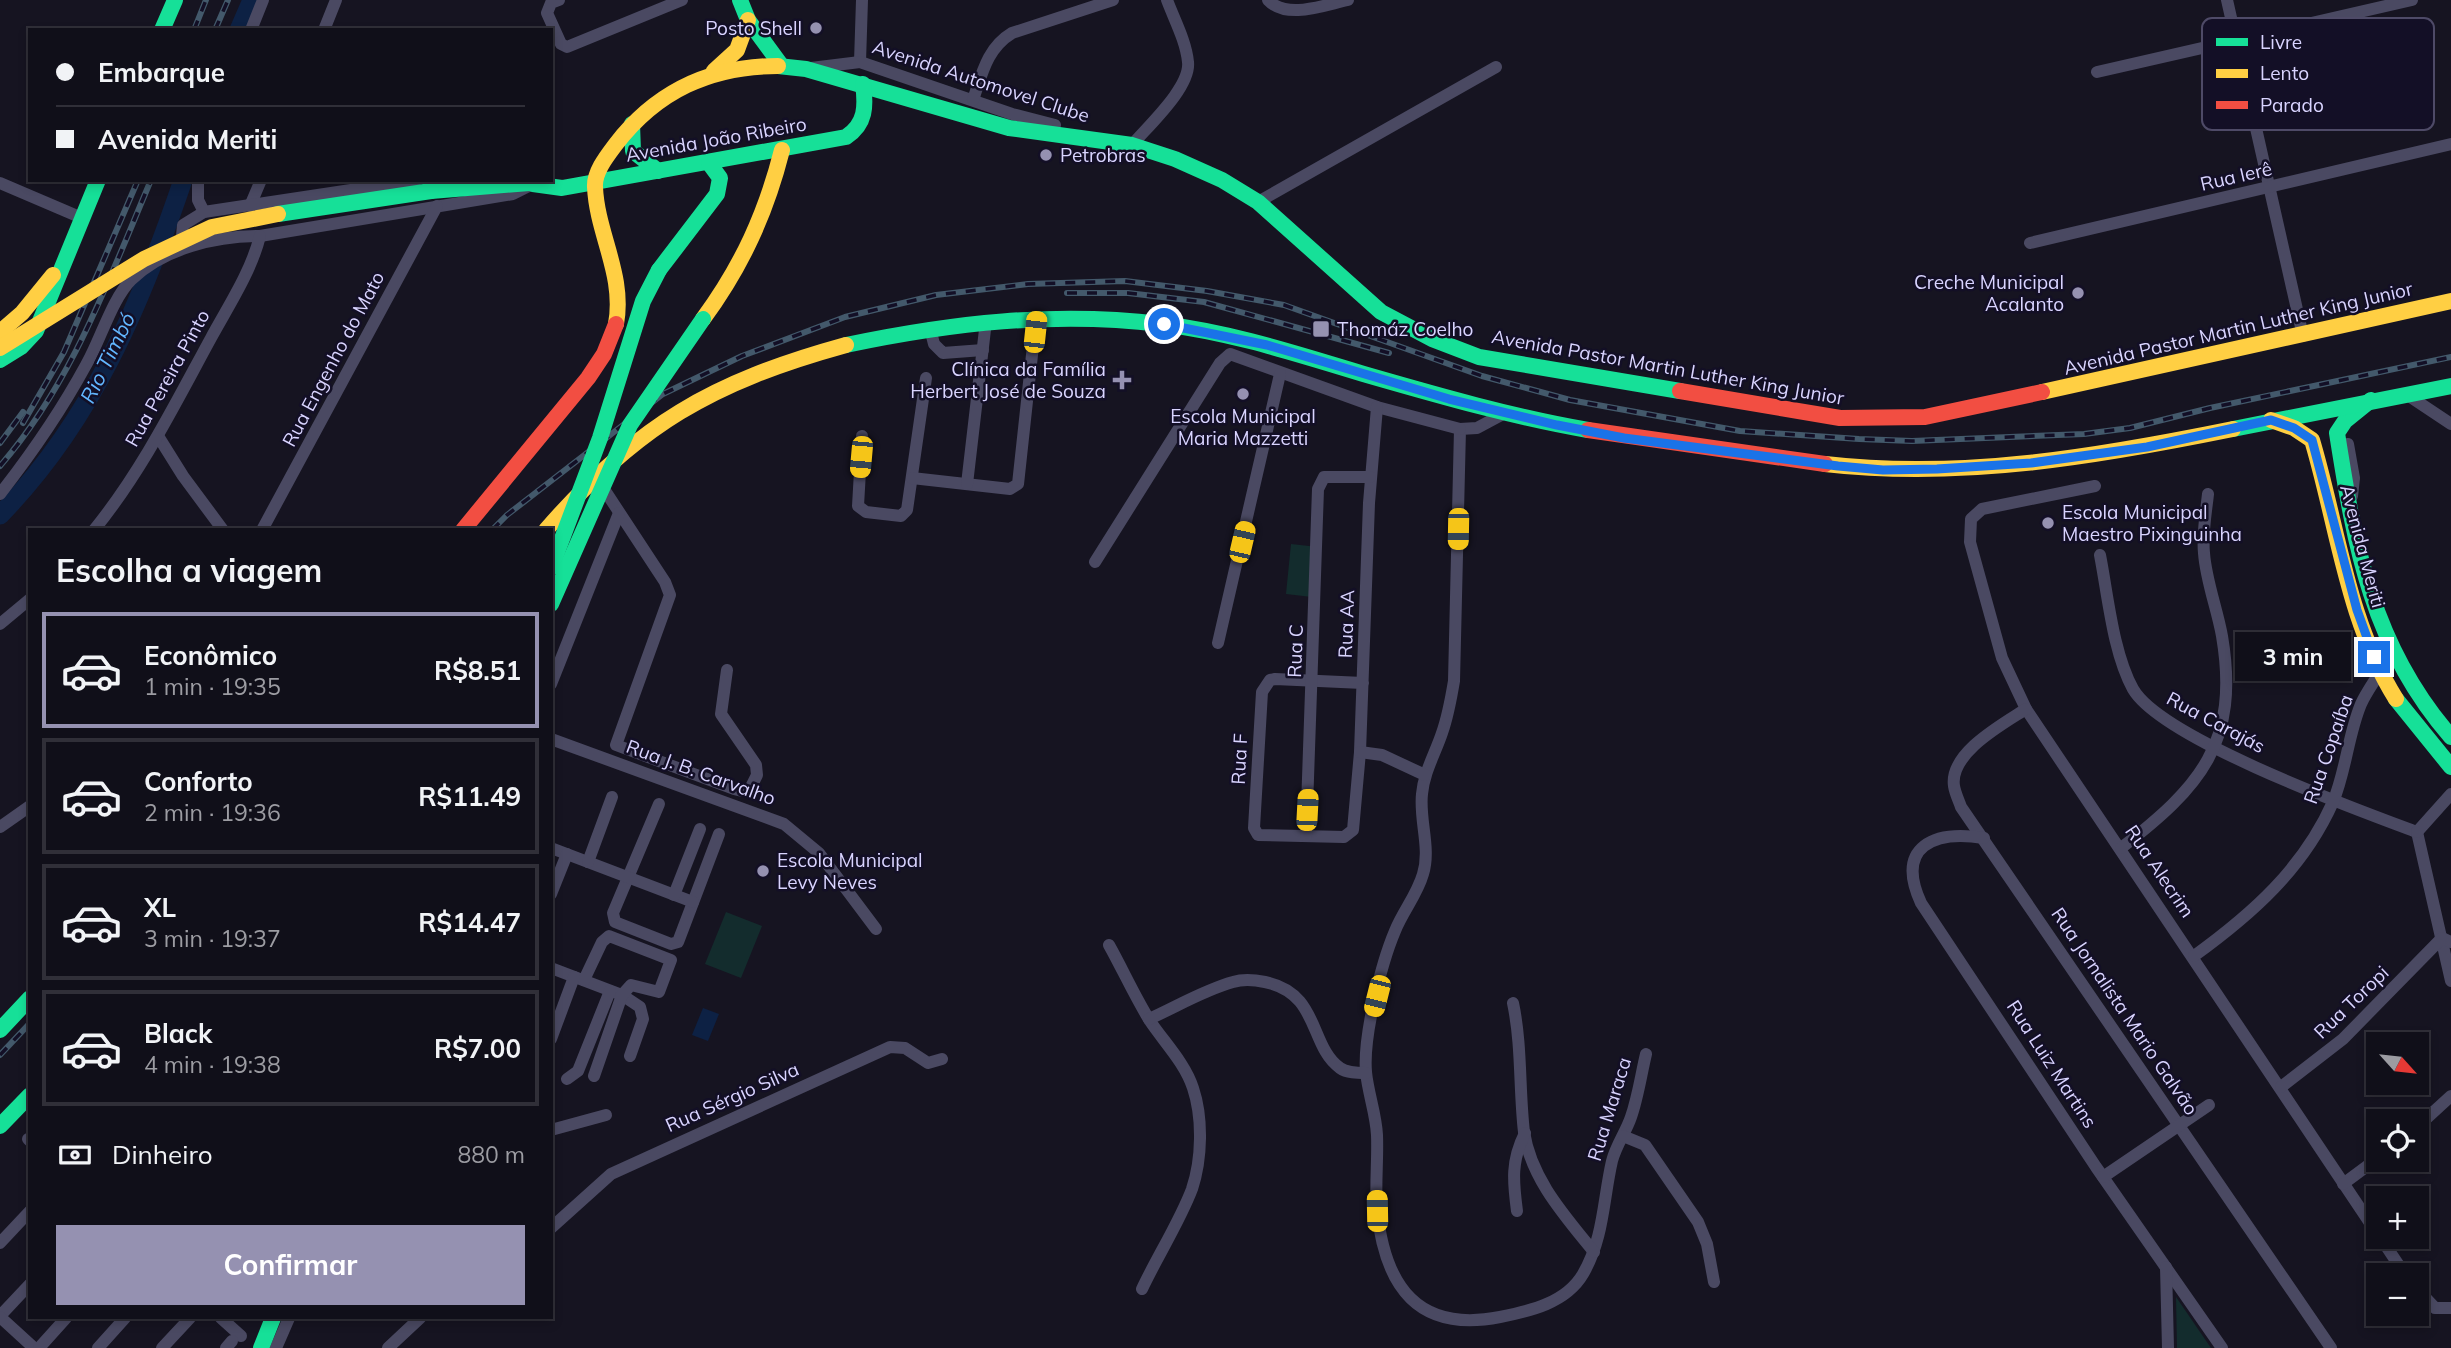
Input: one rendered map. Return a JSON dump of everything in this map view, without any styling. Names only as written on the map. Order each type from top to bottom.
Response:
[{"type":"main road","points":[[163,28],[174,0]]},
{"type":"main road","points":[[740,0],[748,20],[781,65]]},
{"type":"main road","points":[[714,71],[737,54],[746,37],[748,20]]},
{"type":"main road","name":"Avenida Pastor Martin Luther King Junior","points":[[594,182],[607,155],[632,124],[664,95],[714,71],[781,65],[806,69],[1009,128],[1132,145],[1199,169],[1258,202],[1381,312],[1432,339],[1470,354],[1515,365],[1840,418],[1925,418],[2451,301]]},
{"type":"main road","name":"Avenida João Ribeiro","points":[[0,348],[144,259],[212,228],[266,216],[434,198],[460,184],[533,184],[562,188],[782,150],[854,133],[864,116],[863,84]]},
{"type":"main road","points":[[632,124],[633,151],[658,171]]},
{"type":"main road","points":[[553,599],[630,425],[749,251],[774,186],[782,150]]},
{"type":"main road","name":"Avenida João Ribeiro","points":[[553,180],[581,174],[607,155]]},
{"type":"main road","points":[[553,563],[600,438],[643,302],[659,270],[717,194],[720,178],[709,163]]},
{"type":"main road","points":[[0,360],[21,347],[36,331],[97,182]]},
{"type":"main road","name":"Avenida João Ribeiro","points":[[533,184],[543,182]]},
{"type":"main road","points":[[465,528],[590,376],[611,337],[618,296],[594,182]]},
{"type":"main road","points":[[0,332],[22,313],[66,258]]},
{"type":"main road","points":[[549,528],[596,477],[642,436],[670,416],[720,388],[841,347],[930,328],[986,321],[1119,318],[1243,339],[1504,413],[1624,438],[1883,470],[2031,463],[2147,447],[2451,386]]},
{"type":"main road","points":[[2271,420],[2294,428],[2312,440],[2321,432],[2343,439],[2345,421],[2372,400]]},
{"type":"main road","name":"Avenida Meriti","points":[[2343,439],[2351,507],[2378,619],[2394,661],[2413,692],[2451,737]]},
{"type":"main road","name":"Avenida Meriti","points":[[2312,440],[2357,610],[2380,672],[2417,730],[2451,767]]},
{"type":"main road","points":[[0,1030],[28,1000]]},
{"type":"main road","points":[[0,1126],[28,1097]]},
{"type":"main road","points":[[261,1348],[273,1319]]},
{"type":"street","points":[[252,28],[263,0]]},
{"type":"street","points":[[325,28],[336,0]]},
{"type":"street","points":[[559,0],[551,4],[547,13],[561,44],[567,47],[682,0]]},
{"type":"street","points":[[860,62],[862,0]]},
{"type":"street","points":[[973,100],[991,51],[1000,40],[1012,33],[1114,0]]},
{"type":"street","points":[[1132,145],[1181,88],[1188,71],[1188,60],[1167,0]]},
{"type":"street","points":[[1268,0],[1282,10],[1294,10],[1348,0]]},
{"type":"street","points":[[2227,0],[2230,18]]},
{"type":"street","points":[[2338,18],[2412,0]]},
{"type":"street","points":[[2097,72],[2202,50]]},
{"type":"street","name":"Avenida Automovel Clube","points":[[806,69],[831,63],[860,62],[1102,140]]},
{"type":"street","points":[[1258,202],[1496,67]]},
{"type":"street","points":[[2255,130],[2303,336]]},
{"type":"street","name":"Rua Ierê","points":[[2030,243],[2451,144]]},
{"type":"street","points":[[198,182],[198,200],[204,212]]},
{"type":"street","points":[[250,206],[260,182]]},
{"type":"street","points":[[188,247],[182,236],[183,225],[204,212],[404,182]]},
{"type":"street","points":[[0,183],[82,218]]},
{"type":"street","name":"Avenida João Ribeiro","points":[[0,494],[53,422],[87,365],[121,296],[137,275],[188,247],[240,236],[260,236],[434,198],[513,194],[533,184]]},
{"type":"street","name":"Rua Engenho do Mato","points":[[263,528],[434,198]]},
{"type":"street","name":"Rua Pereira Pinto","points":[[96,528],[125,490],[158,436],[248,269],[260,236]]},
{"type":"street","points":[[912,478],[1010,489],[1018,484],[1037,318]]},
{"type":"street","points":[[967,484],[986,321]]},
{"type":"street","points":[[930,328],[934,344],[943,354],[983,351]]},
{"type":"street","points":[[1096,562],[1224,356],[1237,355],[1280,374],[1377,407],[1461,429],[1477,428],[1504,413]]},
{"type":"street","points":[[1218,643],[1280,374]]},
{"type":"street","points":[[862,436],[857,500],[862,510],[901,516],[907,510],[926,378]]},
{"type":"street","points":[[2406,394],[2449,419]]},
{"type":"street","name":"Rua AA","points":[[1306,836],[1344,837],[1350,835],[1356,821],[1370,477],[1377,407]]},
{"type":"street","name":"Rua Maraca","points":[[1461,429],[1454,681],[1449,711],[1425,775],[1422,806],[1424,871],[1388,950],[1368,1033],[1366,1073],[1377,1135],[1377,1211],[1384,1248],[1394,1278],[1410,1299],[1425,1310],[1457,1322],[1531,1311],[1558,1299],[1582,1277],[1594,1252],[1608,1198],[1613,1158],[1631,1119],[1647,1054]]},
{"type":"street","points":[[158,436],[222,528]]},
{"type":"street","name":"Rua C","points":[[1306,836],[1314,680],[1318,489],[1324,477],[1332,475],[1370,477]]},
{"type":"street","points":[[596,477],[665,582],[670,595],[616,745],[742,791],[750,789],[757,775],[756,765],[721,714],[727,670]]},
{"type":"street","name":"Rua Alecrim","points":[[2095,486],[1982,509],[1971,519],[1970,542],[2002,658],[2026,709],[2194,956],[2366,1217]]},
{"type":"street","points":[[2121,848],[2169,811],[2188,791],[2215,746],[2226,691],[2226,663],[2204,553],[2208,494]]},
{"type":"street","points":[[553,679],[619,513]]},
{"type":"street","name":"Rua Carajás","points":[[2100,555],[2121,655],[2134,691],[2165,722],[2333,801],[2417,832]]},
{"type":"street","points":[[0,624],[28,601]]},
{"type":"street","name":"Rua Copaíba","points":[[2194,956],[2243,920],[2280,884],[2314,838],[2333,801],[2361,703],[2380,672]]},
{"type":"street","name":"Rua F","points":[[1306,836],[1270,837],[1258,835],[1254,828],[1262,692],[1270,680],[1314,680]]},
{"type":"street","points":[[1314,680],[1363,684]]},
{"type":"street","name":"Rua Jornalista Mario Galvão","points":[[2026,709],[1983,737],[1964,757],[1955,772],[1954,786],[1961,807],[2331,1348]]},
{"type":"street","name":"Rua J. B. Carvalho","points":[[553,740],[783,824],[819,853],[876,929]]},
{"type":"street","points":[[1360,752],[1382,755],[1425,775]]},
{"type":"street","points":[[2451,794],[2417,832],[2446,940],[2451,981]]},
{"type":"street","points":[[588,862],[612,797]]},
{"type":"street","points":[[659,804],[613,920],[670,944],[680,940],[719,834]]},
{"type":"street","points":[[0,827],[28,807]]},
{"type":"street","points":[[674,895],[700,829]]},
{"type":"street","name":"Rua Luiz Martins","points":[[1984,838],[1959,834],[1943,835],[1928,842],[1918,855],[1913,870],[1913,886],[1921,903],[2221,1348]]},
{"type":"street","points":[[553,849],[693,902]]},
{"type":"street","points":[[553,889],[567,854]]},
{"type":"street","points":[[553,1035],[579,979],[602,942],[609,936],[671,960],[659,992],[632,985],[616,993],[578,1071],[567,1079]]},
{"type":"street","name":"Rua Toropi","points":[[2281,1087],[2343,1040],[2446,940]]},
{"type":"street","points":[[1109,945],[1149,1019],[1193,1087],[1200,1130],[1196,1171],[1189,1196],[1142,1289]]},
{"type":"street","points":[[553,969],[616,993],[640,1007],[644,1014],[630,1056]]},
{"type":"street","points":[[1149,1019],[1234,981],[1255,980],[1273,984],[1293,995],[1307,1010],[1337,1065],[1350,1072],[1366,1073]]},
{"type":"street","points":[[594,1076],[616,993]]},
{"type":"street","points":[[1513,1003],[1521,1049],[1525,1133],[1543,1184],[1594,1252]]},
{"type":"street","name":"Rua Sérgio Silva","points":[[553,1227],[563,1220],[595,1186],[623,1167],[890,1047],[905,1048],[928,1063],[942,1059]]},
{"type":"street","points":[[2429,1116],[2451,1096]]},
{"type":"street","points":[[2104,1177],[2209,1105]]},
{"type":"street","points":[[553,1129],[606,1115]]},
{"type":"street","points":[[1517,1211],[1512,1170],[1516,1149],[1525,1133]]},
{"type":"street","points":[[1623,1136],[1645,1146],[1698,1222],[1707,1244],[1714,1282]]},
{"type":"street","points":[[2343,1184],[2366,1167]]},
{"type":"street","points":[[0,1243],[28,1213]]},
{"type":"street","points":[[2166,1267],[2168,1348]]},
{"type":"street","points":[[28,1286],[0,1317],[34,1348]]},
{"type":"street","points":[[2429,1302],[2435,1308],[2451,1307]]},
{"type":"street","points":[[39,1348],[65,1319]]},
{"type":"street","points":[[97,1348],[124,1319]]},
{"type":"street","points":[[162,1348],[189,1319]]},
{"type":"street","points":[[222,1319],[233,1342]]},
{"type":"street","points":[[276,1348],[289,1319]]},
{"type":"street","points":[[388,1348],[419,1319]]},
{"type":"green space","points":[[1291,544],[1318,547],[1312,597],[1286,594]]},
{"type":"green space","points":[[726,912],[762,926],[741,978],[705,964]]},
{"type":"green space","points":[[2176,1297],[2211,1348],[2177,1348]]},
{"type":"water","points":[[703,1008],[719,1014],[708,1041],[692,1035]]},
{"type":"waterway","name":"Rio Timbó","points":[[240,28],[252,0]]},
{"type":"waterway","name":"Rio Timbó","points":[[0,515],[33,479],[61,440],[110,359],[150,271],[182,182]]},
{"type":"railway","points":[[195,28],[206,0]]},
{"type":"railway","points":[[216,28],[228,0]]},
{"type":"railway","points":[[23,423],[64,352],[137,182]]},
{"type":"railway","points":[[0,466],[25,434],[68,366],[103,293],[150,182]]},
{"type":"railway","points":[[494,528],[507,515],[663,394],[742,356],[845,317],[936,295],[1028,284],[1125,281],[1207,291],[1284,305],[1482,376],[1570,400],[1740,431],[1859,439],[1912,441],[2084,434],[2130,428],[2210,408],[2451,357]]},
{"type":"railway","points":[[1067,293],[1128,293],[1204,302],[1389,353]]},
{"type":"railway","points":[[0,443],[23,412]]},
{"type":"railway","points":[[0,1055],[28,1025]]},
{"type":"traffic: fast","points":[[163,28],[175,0]]},
{"type":"traffic: fast","points":[[740,0],[748,20],[781,65]]},
{"type":"traffic: fast","points":[[778,66],[806,69],[1009,128],[1132,145],[1175,159],[1222,180],[1258,202],[1381,312],[1432,339],[1479,357],[1680,391]]},
{"type":"traffic: fast","points":[[533,184],[562,188],[846,137],[858,126],[863,114],[863,84]]},
{"type":"traffic: fast","points":[[632,124],[633,151],[658,171]]},
{"type":"traffic: fast","points":[[659,270],[717,194],[720,178],[709,163]]},
{"type":"traffic: fast","points":[[0,360],[21,347],[36,331],[97,182]]},
{"type":"traffic: fast","points":[[431,191],[542,182]]},
{"type":"traffic: fast","points":[[278,214],[431,191]]},
{"type":"traffic: fast","points":[[553,563],[600,438],[643,301],[659,270]]},
{"type":"traffic: fast","points":[[553,599],[630,425],[703,319]]},
{"type":"traffic: fast","points":[[846,345],[1003,321],[1081,319],[1161,324],[1239,338],[1477,406],[1588,430]]},
{"type":"traffic: fast","points":[[2233,429],[2451,386]]},
{"type":"traffic: fast","points":[[2371,400],[2345,421],[2337,433],[2360,556],[2371,594],[2402,667],[2424,703],[2451,737]]},
{"type":"traffic: fast","points":[[2396,699],[2451,767]]},
{"type":"traffic: fast","points":[[0,1030],[28,1000]]},
{"type":"traffic: fast","points":[[0,1126],[28,1097]]},
{"type":"traffic: fast","points":[[261,1348],[273,1319]]},
{"type":"traffic: slow","points":[[714,71],[737,50],[748,20]]},
{"type":"traffic: slow","points":[[616,324],[617,289],[600,221],[595,187],[605,159],[632,125],[649,109],[687,85],[730,71],[778,66]]},
{"type":"traffic: slow","points":[[703,319],[730,279],[751,238],[782,150]]},
{"type":"traffic: slow","points":[[0,348],[144,259],[212,227],[278,214]]},
{"type":"traffic: slow","points":[[0,332],[22,313],[53,275]]},
{"type":"traffic: slow","points":[[2042,392],[2451,301]]},
{"type":"traffic: slow","points":[[548,528],[612,462],[680,412],[755,375],[846,345]]},
{"type":"traffic: slow","points":[[2271,420],[2294,428],[2312,440],[2355,606],[2379,669],[2396,699]]},
{"type":"traffic: slow","points":[[1825,464],[1928,469],[2030,463],[2233,429]]},
{"type":"traffic: jam","points":[[465,528],[588,378],[604,354],[616,324]]},
{"type":"traffic: jam","points":[[1680,391],[1840,418],[1925,417],[2042,392]]},
{"type":"traffic: jam","points":[[1588,430],[1825,464]]},
{"type":"place","name":"Posto Shell","points":[[816,28]]},
{"type":"place","name":"Petrobras","points":[[1046,155]]},
{"type":"place","name":"Creche Municipal Acalanto","points":[[2078,293]]},
{"type":"place","name":"Thomáz Coelho","points":[[1321,329]]},
{"type":"place","name":"Clínica da Família Herbert José de Souza","points":[[1122,380]]},
{"type":"place","name":"Escola Municipal Maria Mazzetti","points":[[1243,394]]},
{"type":"place","name":"Escola Municipal Maestro Pixinguinha","points":[[2048,523]]},
{"type":"place","name":"Escola Municipal Levy Neves","points":[[763,871]]},
{"type":"route","points":[[1164,324],[1291,351],[1449,399],[1557,425],[1624,438],[1883,470],[2031,463],[2147,447],[2271,420],[2294,428],[2312,440],[2357,610],[2374,657]]}]
